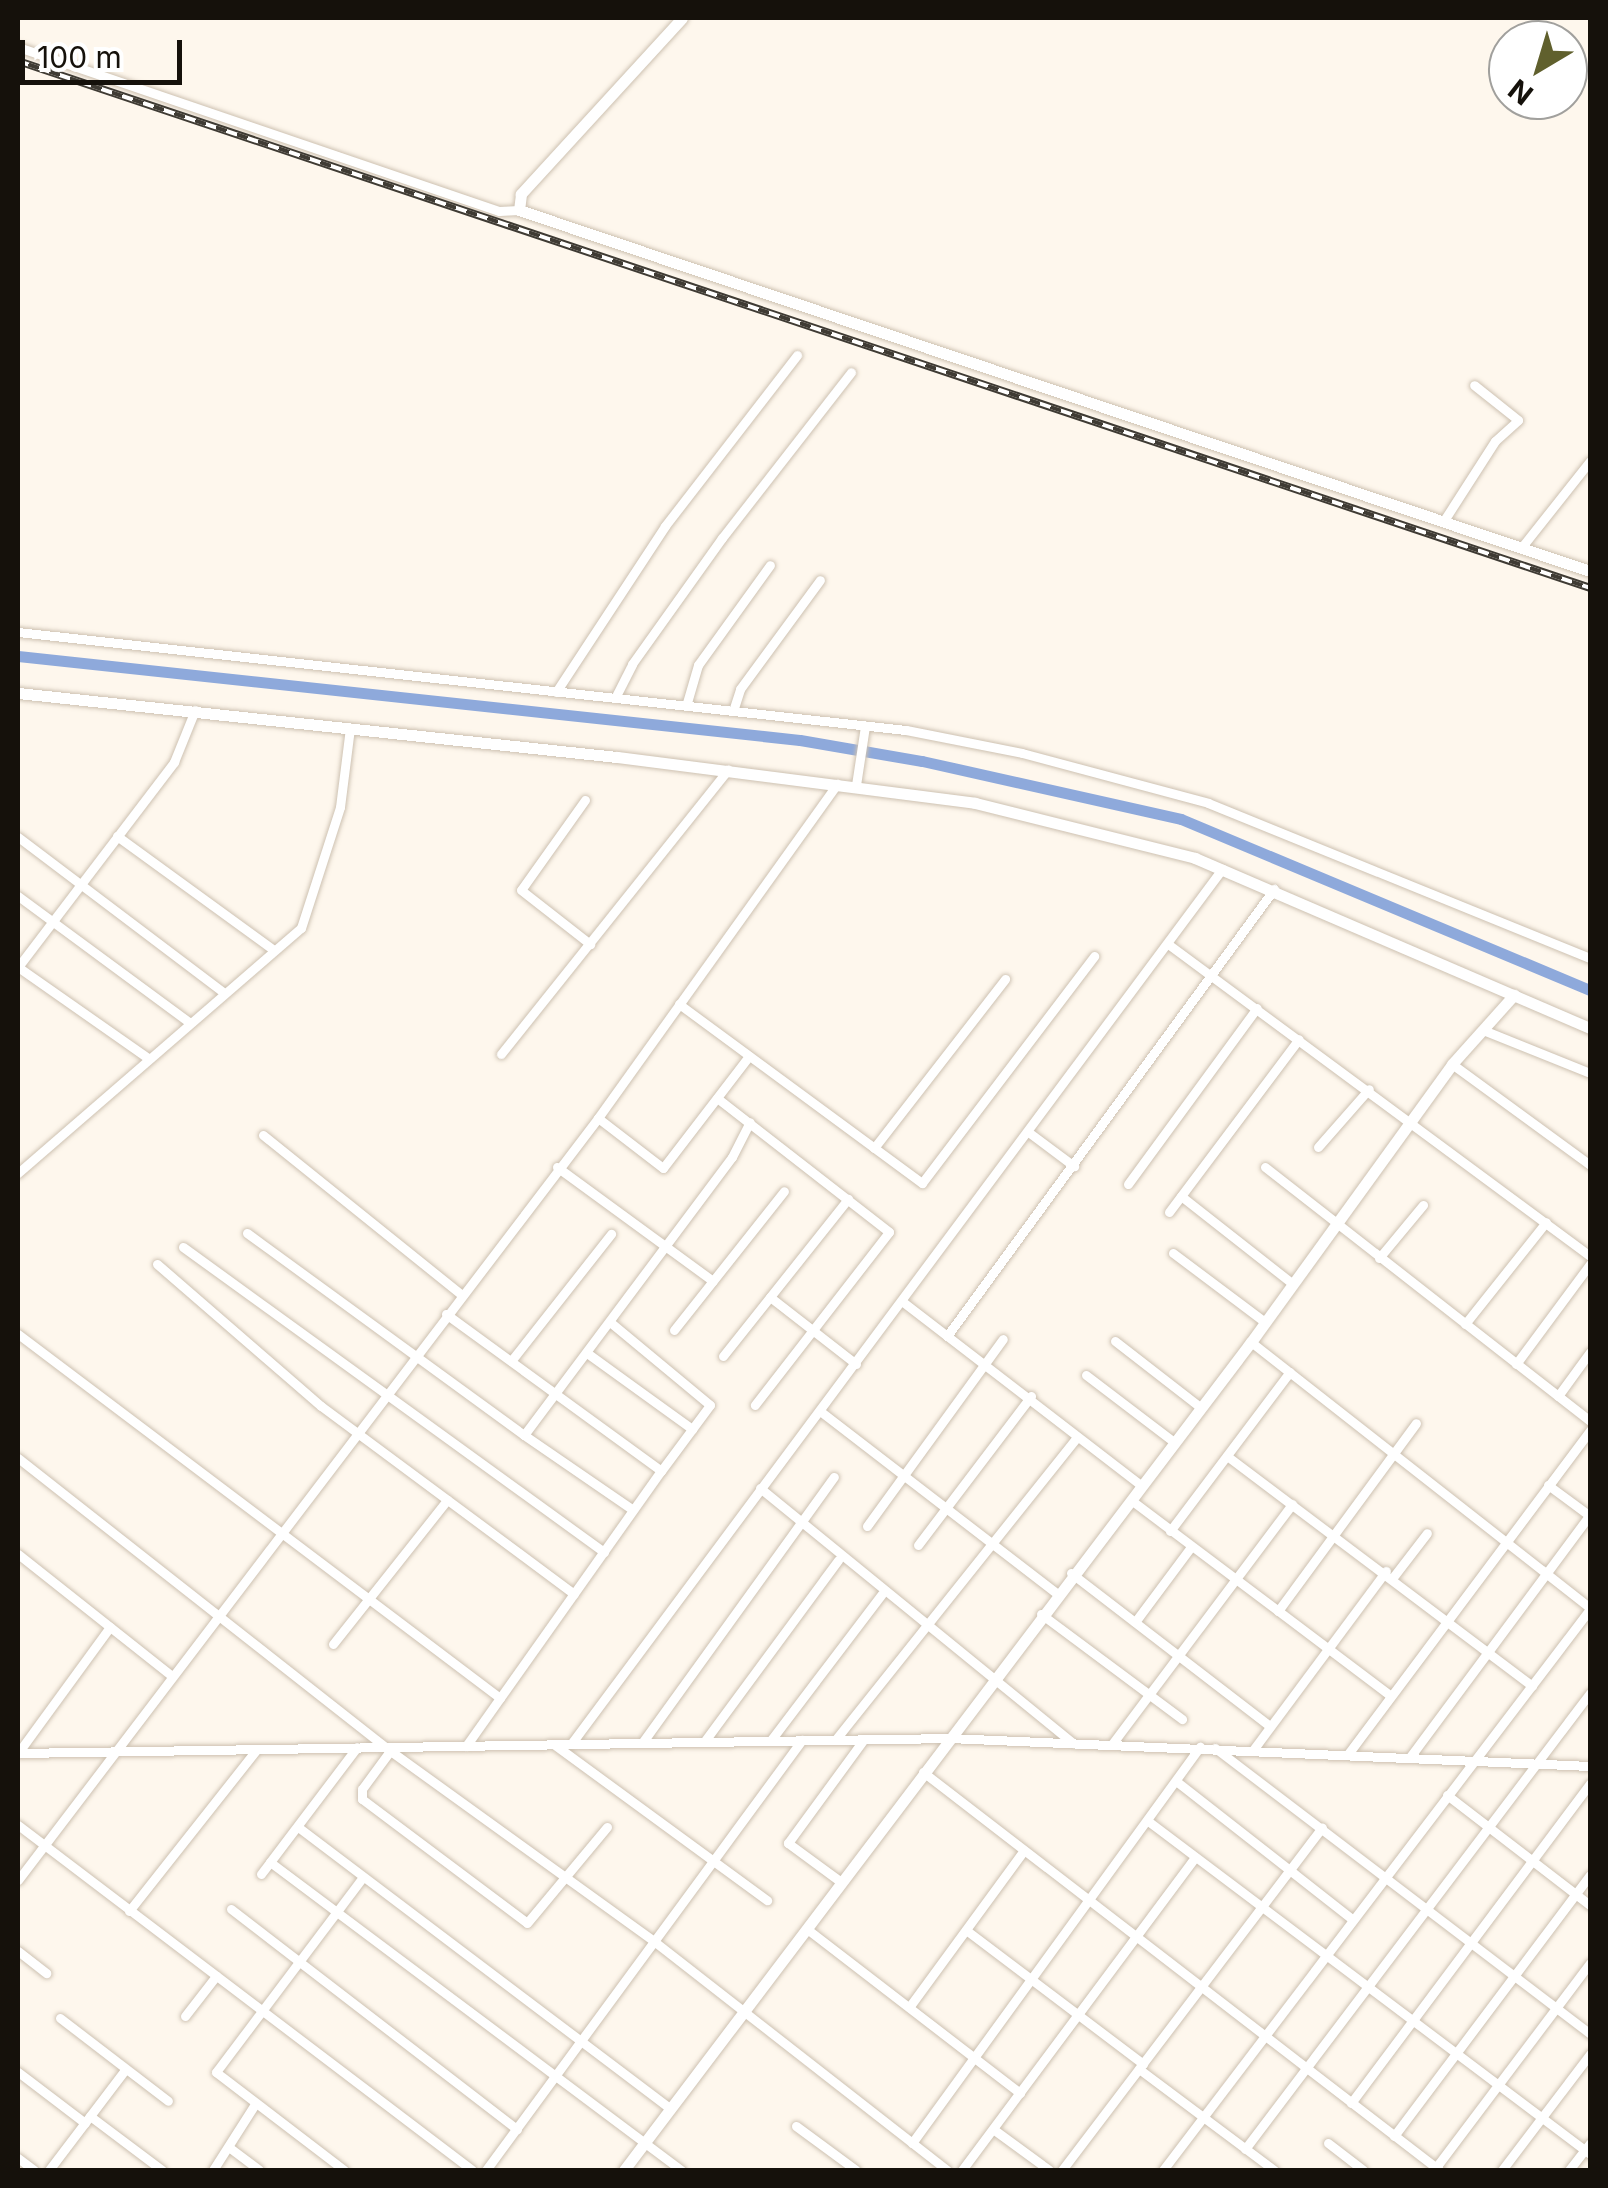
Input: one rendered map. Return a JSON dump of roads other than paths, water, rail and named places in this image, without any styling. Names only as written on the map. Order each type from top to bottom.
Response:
[{"type":"street","points":[[519,210],[521,194],[682,18]]},
{"type":"street","points":[[18,48],[499,211],[519,210],[1590,572]]},
{"type":"street","points":[[556,692],[647,551],[797,355]]},
{"type":"street","points":[[615,698],[632,664],[722,538],[850,372]]},
{"type":"street","points":[[1442,522],[1495,441],[1518,420],[1474,385]]},
{"type":"street","points":[[1522,548],[1590,462]]},
{"type":"street","points":[[686,706],[698,665],[770,565]]},
{"type":"street","points":[[733,711],[740,689],[820,580]]},
{"type":"street","points":[[18,632],[733,711],[1022,753],[1208,803],[1590,958]]},
{"type":"street","points":[[18,693],[856,785],[1094,829],[1274,889],[1590,1028]]},
{"type":"street","points":[[148,1058],[18,967],[78,883],[174,762],[195,710]]},
{"type":"street","points":[[18,1173],[301,928],[340,807],[350,728]]},
{"type":"street","points":[[856,785],[864,729]]},
{"type":"street","points":[[501,1054],[728,770]]},
{"type":"street","points":[[18,1880],[598,1118],[837,784]]},
{"type":"street","points":[[585,800],[522,890],[590,944]]},
{"type":"street","points":[[18,836],[223,992]]},
{"type":"street","points":[[117,836],[274,950]]},
{"type":"street","points":[[571,1744],[760,1488],[1031,1134],[1222,869]]},
{"type":"street","points":[[947,1336],[1274,889]]},
{"type":"street","points":[[18,896],[190,1022]]},
{"type":"street","points":[[1168,944],[1414,1121],[1590,1256]]},
{"type":"street","points":[[679,1004],[922,1183],[1094,956]]},
{"type":"street","points":[[874,1148],[1006,980]]},
{"type":"street","points":[[624,2170],[1071,1572],[1251,1342],[1452,1064],[1514,995]]},
{"type":"street","points":[[1128,1184],[1257,1008]]},
{"type":"street","points":[[1482,1030],[1590,1073]]},
{"type":"street","points":[[1169,1212],[1300,1039]]},
{"type":"street","points":[[598,1118],[663,1168],[749,1056]]},
{"type":"street","points":[[1452,1064],[1590,1165]]},
{"type":"street","points":[[1318,1147],[1369,1089]]},
{"type":"street","points":[[718,1098],[890,1232],[755,1405]]},
{"type":"street","points":[[524,1435],[732,1157],[750,1122]]},
{"type":"street","points":[[1031,1134],[1074,1166]]},
{"type":"street","points":[[262,1135],[461,1294]]},
{"type":"street","points":[[558,1167],[713,1281]]},
{"type":"street","points":[[1264,1168],[1590,1421]]},
{"type":"street","points":[[674,1330],[784,1191]]},
{"type":"street","points":[[1181,1196],[1293,1284]]},
{"type":"street","points":[[722,1356],[848,1200]]},
{"type":"street","points":[[1379,1258],[1422,1205]]},
{"type":"street","points":[[1466,1324],[1546,1222]]},
{"type":"street","points":[[247,1232],[633,1510]]},
{"type":"street","points":[[511,1360],[611,1234]]},
{"type":"street","points":[[183,1247],[604,1552]]},
{"type":"street","points":[[1173,1253],[1265,1322]]},
{"type":"street","points":[[157,1264],[356,1432],[574,1594]]},
{"type":"street","points":[[1516,1364],[1590,1264]]},
{"type":"street","points":[[770,1297],[856,1364]]},
{"type":"street","points":[[903,1302],[1141,1485]]},
{"type":"street","points":[[446,1314],[661,1471]]},
{"type":"street","points":[[466,1746],[710,1405],[610,1322]]},
{"type":"street","points":[[18,1334],[500,1698]]},
{"type":"street","points":[[868,1526],[1004,1340]]},
{"type":"street","points":[[1115,1341],[1200,1407]]},
{"type":"street","points":[[1163,2170],[1590,1609],[1507,1538],[1251,1342]]},
{"type":"street","points":[[587,1352],[692,1429]]},
{"type":"street","points":[[1558,1396],[1590,1352]]},
{"type":"street","points":[[1170,1531],[1290,1372]]},
{"type":"street","points":[[1086,1376],[1174,1442]]},
{"type":"street","points":[[918,1545],[1031,1397]]},
{"type":"street","points":[[820,1411],[1056,1593]]},
{"type":"street","points":[[1278,1612],[1416,1423]]},
{"type":"street","points":[[1348,1754],[1445,1616],[1590,1431]]},
{"type":"street","points":[[836,1739],[1077,1437]]},
{"type":"street","points":[[1227,1456],[1390,1574],[1532,1686]]},
{"type":"street","points":[[18,1458],[388,1749],[654,1942],[947,2170]]},
{"type":"street","points":[[642,1742],[834,1476]]},
{"type":"street","points":[[1410,1757],[1590,1515],[1548,1485]]},
{"type":"street","points":[[760,1488],[930,1622],[1074,1743]]},
{"type":"street","points":[[333,1644],[447,1500]]},
{"type":"street","points":[[1130,1500],[1388,1694]]},
{"type":"street","points":[[1112,1744],[1292,1504]]},
{"type":"street","points":[[1253,1750],[1328,1650],[1428,1534]]},
{"type":"street","points":[[1135,1622],[1191,1547]]},
{"type":"street","points":[[18,1554],[172,1676]]},
{"type":"street","points":[[704,1742],[838,1560]]},
{"type":"street","points":[[1071,1572],[1270,1726]]},
{"type":"street","points":[[771,1740],[882,1594]]},
{"type":"street","points":[[1041,1614],[1182,1719]]},
{"type":"street","points":[[18,1753],[110,1627]]},
{"type":"street","points":[[1245,2149],[1590,1694]]},
{"type":"street","points":[[18,1753],[949,1738],[1590,1766]]},
{"type":"street","points":[[841,1882],[788,1842],[864,1739]]},
{"type":"street","points":[[486,2170],[802,1740]]},
{"type":"street","points":[[553,1744],[767,1900]]},
{"type":"street","points":[[261,1874],[357,1747]]},
{"type":"street","points":[[912,2144],[1200,1747]]},
{"type":"street","points":[[1214,1748],[1590,2034]]},
{"type":"street","points":[[130,1911],[257,1749]]},
{"type":"street","points":[[388,1749],[362,1790],[362,1799],[519,1920],[532,1922],[607,1826]]},
{"type":"street","points":[[922,1771],[1436,2170],[1590,1963]]},
{"type":"street","points":[[1176,1780],[1352,1919]]},
{"type":"street","points":[[1351,2103],[1590,1783]]},
{"type":"street","points":[[1447,1795],[1590,1906]]},
{"type":"street","points":[[1148,1822],[1589,2149],[1570,2170]]},
{"type":"street","points":[[18,1825],[472,2170]]},
{"type":"street","points":[[298,1827],[670,2108]]},
{"type":"street","points":[[1062,2170],[1322,1828]]},
{"type":"street","points":[[910,2006],[1024,1850]]},
{"type":"street","points":[[962,2170],[1195,1857]]},
{"type":"street","points":[[270,1862],[554,2079],[681,2170]]},
{"type":"street","points":[[1394,2136],[1590,1875]]},
{"type":"street","points":[[344,2170],[216,2072],[362,1878]]},
{"type":"street","points":[[231,1909],[517,2129]]},
{"type":"street","points":[[807,1929],[1020,2093]]},
{"type":"street","points":[[966,1930],[1079,2015],[1267,2168]]},
{"type":"street","points":[[18,1952],[46,1973]]},
{"type":"street","points":[[185,2016],[216,1976]]},
{"type":"street","points":[[60,2018],[168,2101]]},
{"type":"street","points":[[1502,2170],[1590,2054]]},
{"type":"street","points":[[49,2170],[124,2070]]},
{"type":"street","points":[[18,2072],[162,2170]]},
{"type":"street","points":[[213,2170],[256,2104]]},
{"type":"street","points":[[796,2126],[856,2170]]},
{"type":"street","points":[[993,2129],[1049,2170]]},
{"type":"street","points":[[1328,2143],[1364,2170]]},
{"type":"street","points":[[230,2148],[259,2170]]},
{"type":"street","points":[[18,2158],[34,2170]]},
{"type":"street","points":[[923,2170],[932,2159]]},
{"type":"waterway","points":[[18,656],[800,740],[922,761],[1181,819],[1590,990]]},
{"type":"railway","points":[[18,61],[1590,588]]}]
